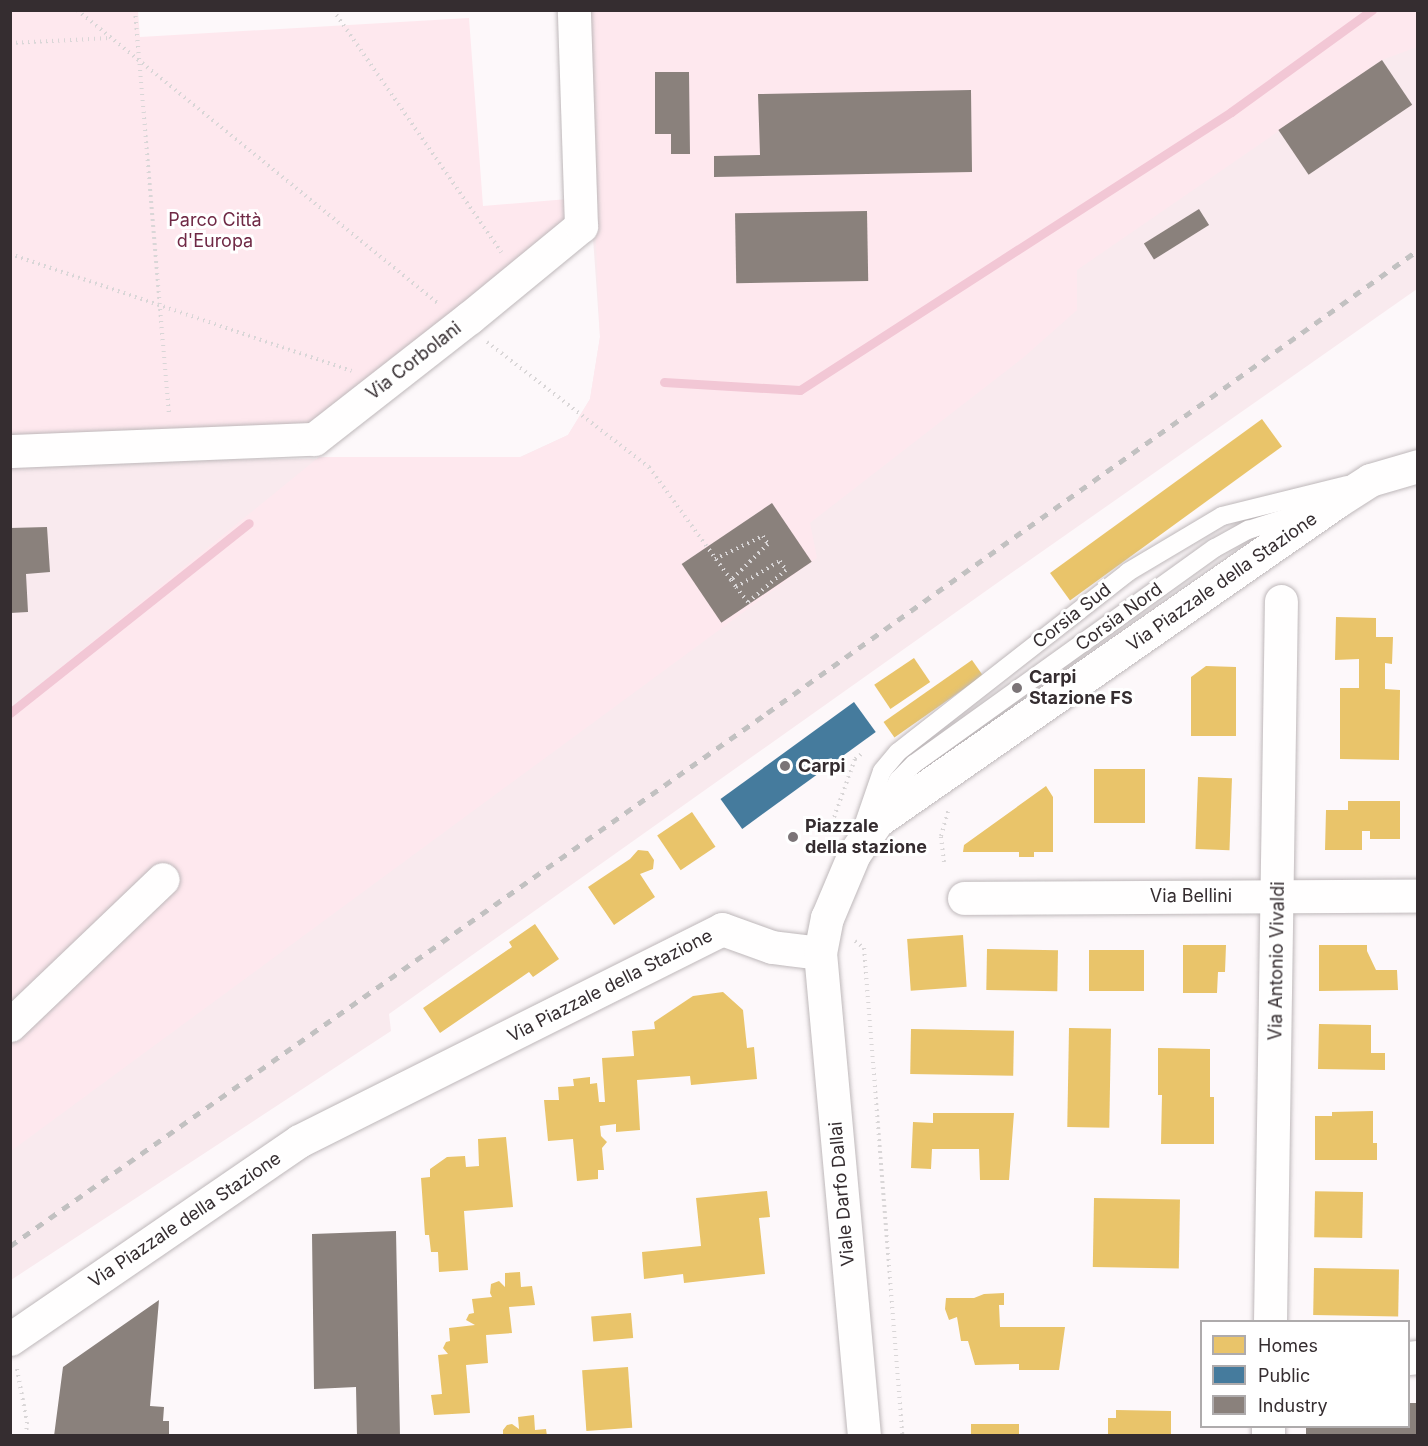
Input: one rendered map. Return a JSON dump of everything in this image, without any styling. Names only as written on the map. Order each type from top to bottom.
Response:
[{"type":"street","name":"Via Corbolani","points":[[10,451],[314,439],[386,383],[581,226],[574,10]]},
{"type":"street","name":"Via Piazzale della Stazione","points":[[11,1339],[299,1141],[722,929],[772,947],[820,953],[826,918],[854,854],[877,821],[1336,502],[1370,480],[1418,466]]},
{"type":"street","name":"Via Antonio Vivaldi","points":[[1270,1320],[1281,601]]},
{"type":"street","points":[[10,1025],[163,879]]},
{"type":"street","name":"Via Bellini","points":[[964,898],[1418,896]]},
{"type":"street","name":"Viale Darfo Dallai","points":[[820,953],[864,1436]]},
{"type":"lane","name":"Corsia Sud","points":[[854,854],[882,771],[898,752],[1128,572],[1222,516],[1370,480]]},
{"type":"path","points":[[77,10],[462,323],[649,467],[715,559],[736,587],[748,602],[786,570],[780,561],[736,587]]},
{"type":"path","points":[[135,10],[170,424]]},
{"type":"path","points":[[333,10],[519,277]]},
{"type":"path","points":[[10,43],[111,38]]},
{"type":"path","points":[[10,254],[386,383]]},
{"type":"path","points":[[715,559],[763,536],[768,544],[731,580]]},
{"type":"path","points":[[944,862],[941,836],[950,805]]},
{"type":"path","points":[[826,918],[864,948],[902,1436]]},
{"type":"path","points":[[11,1339],[27,1422],[26,1436]]},
{"type":"shaded area","points":[[577,11],[1417,11],[1417,289],[389,1014],[391,1031],[11,1280],[10,467],[150,460],[520,457],[568,435],[590,399],[600,337]]},
{"type":"green space","name":"Parco Città d'Europa","points":[[11,11],[138,11],[140,37],[469,18],[483,206],[568,199],[569,227],[316,424],[11,441]]},
{"type":"green space","points":[[586,11],[1417,11],[1417,47],[1382,60],[1077,270],[1077,310],[1024,357],[810,523],[817,558],[11,1151],[11,708],[319,457],[521,457],[568,435],[590,399],[600,337]]},
{"type":"building: Homes","points":[[1262,419],[1282,447],[1070,601],[1050,573]]},
{"type":"building: Homes","points":[[1336,617],[1376,618],[1376,637],[1393,637],[1392,664],[1385,663],[1385,689],[1400,690],[1399,760],[1340,759],[1340,688],[1359,688],[1359,659],[1335,660]]},
{"type":"building: Homes","points":[[914,658],[930,682],[890,709],[874,685]]},
{"type":"building: Homes","points":[[972,660],[983,676],[894,738],[884,722]]},
{"type":"building: Homes","points":[[1206,666],[1236,667],[1236,736],[1191,736],[1191,677]]},
{"type":"building: Homes","points":[[1094,769],[1145,769],[1145,823],[1094,823]]},
{"type":"building: Homes","points":[[1198,777],[1232,778],[1229,850],[1195,849]]},
{"type":"building: Homes","points":[[1046,786],[1053,797],[1053,852],[1034,852],[1034,857],[1019,857],[1019,852],[963,852],[964,845]]},
{"type":"building: Homes","points":[[1348,801],[1400,801],[1400,839],[1370,839],[1370,831],[1362,831],[1362,850],[1325,850],[1326,810],[1348,810]]},
{"type":"building: Homes","points":[[692,812],[715,847],[681,870],[657,835]]},
{"type":"building: Homes","points":[[638,850],[648,851],[654,860],[653,869],[640,874],[655,897],[614,925],[588,887],[630,859]]},
{"type":"building: Homes","points":[[535,924],[559,959],[533,977],[529,972],[440,1033],[423,1008],[512,947],[509,942]]},
{"type":"building: Homes","points":[[963,935],[967,987],[911,991],[907,939]]},
{"type":"building: Homes","points":[[1183,945],[1226,945],[1225,972],[1218,972],[1217,993],[1183,993]]},
{"type":"building: Homes","points":[[1319,945],[1367,945],[1367,951],[1376,970],[1397,970],[1398,990],[1319,991]]},
{"type":"building: Homes","points":[[987,949],[1058,950],[1057,991],[986,990]]},
{"type":"building: Homes","points":[[1089,950],[1144,950],[1144,991],[1089,991]]},
{"type":"building: Homes","points":[[723,992],[743,1010],[747,1048],[754,1047],[757,1079],[691,1085],[690,1076],[637,1080],[640,1130],[616,1132],[616,1124],[600,1126],[601,1136],[607,1142],[602,1148],[604,1170],[598,1170],[598,1179],[577,1181],[573,1139],[548,1141],[544,1100],[559,1100],[558,1087],[574,1086],[573,1079],[590,1077],[590,1084],[597,1083],[599,1102],[605,1102],[602,1058],[634,1056],[632,1031],[655,1029],[654,1022],[693,996]]},
{"type":"building: Homes","points":[[1319,1024],[1371,1025],[1371,1053],[1385,1053],[1385,1070],[1318,1069]]},
{"type":"building: Homes","points":[[1069,1028],[1111,1029],[1109,1128],[1067,1127]]},
{"type":"building: Homes","points":[[911,1029],[1014,1031],[1013,1076],[910,1074]]},
{"type":"building: Homes","points":[[1158,1048],[1210,1049],[1210,1097],[1214,1097],[1214,1144],[1161,1144],[1162,1095],[1158,1095]]},
{"type":"building: Homes","points":[[1373,1111],[1373,1143],[1377,1143],[1377,1160],[1315,1160],[1315,1116],[1332,1116],[1332,1112]]},
{"type":"building: Homes","points":[[933,1113],[1014,1113],[1009,1180],[980,1180],[979,1149],[932,1149],[931,1169],[911,1168],[913,1122],[933,1123]]},
{"type":"building: Homes","points":[[506,1137],[513,1207],[464,1211],[468,1270],[439,1272],[438,1252],[431,1252],[429,1235],[425,1235],[421,1178],[430,1177],[430,1169],[447,1157],[465,1156],[466,1167],[479,1166],[478,1139]]},
{"type":"building: Homes","points":[[767,1191],[770,1217],[759,1218],[765,1274],[684,1283],[683,1274],[644,1279],[642,1252],[701,1246],[696,1198]]},
{"type":"building: Homes","points":[[1315,1191],[1363,1192],[1362,1238],[1314,1237]]},
{"type":"building: Homes","points":[[1094,1198],[1180,1200],[1179,1268],[1093,1267]]},
{"type":"building: Homes","points":[[1314,1268],[1399,1269],[1398,1316],[1313,1315]]},
{"type":"building: Homes","points":[[520,1272],[521,1287],[532,1286],[535,1305],[509,1307],[512,1333],[486,1335],[488,1363],[466,1365],[470,1413],[434,1415],[431,1395],[442,1394],[438,1355],[448,1354],[443,1348],[446,1342],[450,1341],[449,1328],[475,1325],[466,1320],[469,1314],[474,1313],[472,1299],[492,1297],[491,1284],[499,1281],[505,1287],[505,1273]]},
{"type":"building: Homes","points":[[1004,1293],[1004,1305],[999,1305],[1000,1327],[1065,1327],[1059,1370],[1019,1370],[1019,1364],[975,1365],[968,1341],[961,1341],[957,1317],[949,1320],[945,1309],[946,1298],[974,1298],[984,1294]]},
{"type":"building: Homes","points":[[631,1313],[633,1338],[593,1341],[591,1316]]},
{"type":"building: Homes","points":[[628,1367],[632,1428],[586,1431],[582,1370]]},
{"type":"building: Homes","points":[[1116,1410],[1171,1411],[1171,1436],[1108,1436],[1108,1418],[1116,1418]]},
{"type":"building: Homes","points":[[534,1415],[535,1430],[546,1429],[547,1436],[503,1436],[503,1430],[507,1425],[512,1424],[519,1429],[518,1417]]},
{"type":"building: Homes","points":[[971,1424],[1019,1424],[1019,1436],[971,1436]]},
{"type":"building: Public","points":[[854,702],[876,732],[742,829],[721,799]]},
{"type":"building: Industry","points":[[1382,60],[1412,105],[1309,175],[1278,130]]},
{"type":"building: Industry","points":[[655,72],[689,72],[690,154],[671,154],[671,134],[655,134]]},
{"type":"building: Industry","points":[[971,90],[972,172],[714,177],[714,156],[760,155],[758,94]]},
{"type":"building: Industry","points":[[1199,209],[1209,225],[1154,260],[1144,243]]},
{"type":"building: Industry","points":[[867,211],[868,281],[736,283],[735,213]]},
{"type":"building: Industry","points":[[772,503],[812,562],[721,623],[682,564]]},
{"type":"building: Industry","points":[[47,527],[50,572],[26,574],[28,612],[10,613],[10,528]]},
{"type":"building: Industry","points":[[396,1231],[400,1436],[357,1436],[356,1387],[314,1389],[312,1234]]},
{"type":"building: Industry","points":[[159,1300],[150,1406],[164,1407],[163,1421],[169,1421],[169,1436],[54,1436],[63,1367]]},
{"type":"building: Industry","points":[[1410,1403],[1418,1403],[1418,1436],[1306,1436],[1306,1428],[1410,1428]]},
{"type":"waterway","points":[[664,382],[800,390],[1231,112],[1372,10]]},
{"type":"waterway","points":[[10,713],[249,523]]},
{"type":"railway","points":[[10,1246],[767,713],[1418,250]]},
{"type":"place","name":"Carpi Stazione FS","points":[[1017,688]]},
{"type":"place","name":"Carpi","points":[[785,766]]},
{"type":"place","name":"Piazzale della stazione","points":[[793,837]]}]
